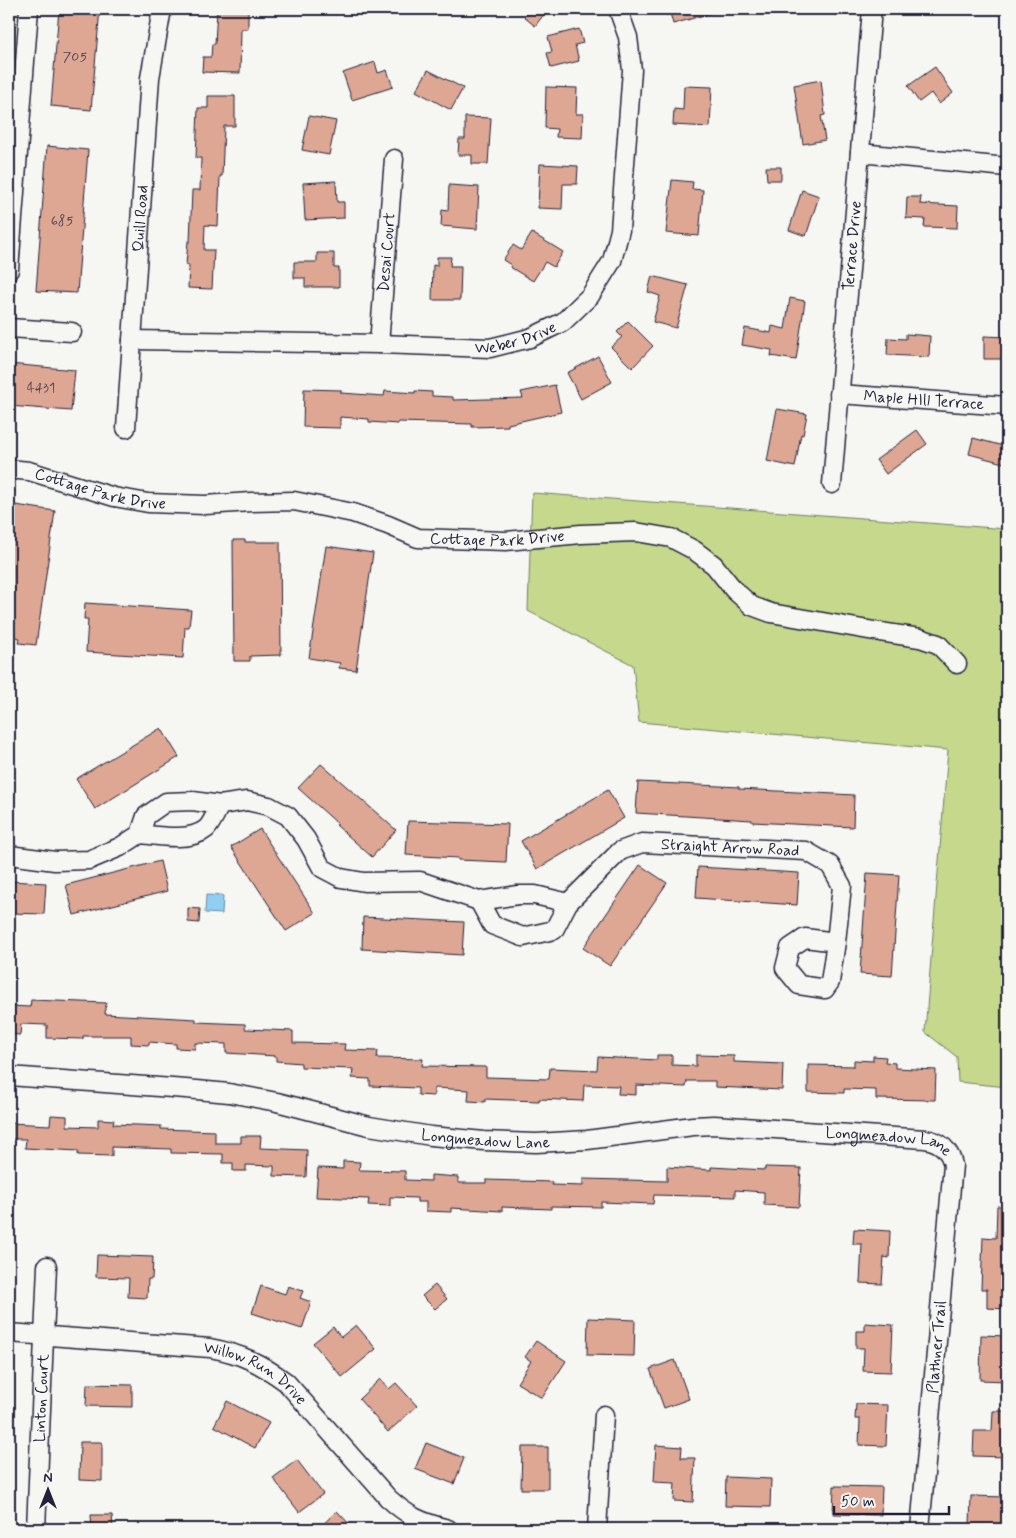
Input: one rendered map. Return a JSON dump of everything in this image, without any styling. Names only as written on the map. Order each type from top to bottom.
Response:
[{"type":"street","points":[[9,270],[29,9]]},
{"type":"street","name":"Quill Road","points":[[126,428],[150,78],[162,9]]},
{"type":"street","name":"Weber Drive","points":[[132,340],[379,344],[490,348],[530,338],[563,322],[590,296],[612,261],[620,230],[632,70],[628,37],[618,9]]},
{"type":"street","name":"Terrace Drive","points":[[832,484],[872,9]]},
{"type":"street","points":[[860,153],[1007,167]]},
{"type":"street","name":"Desai Court","points":[[379,344],[394,159]]},
{"type":"street","points":[[9,328],[72,332]]},
{"type":"street","name":"Maple HIll Terrace","points":[[839,394],[1007,406]]},
{"type":"street","name":"Cottage Park Drive","points":[[9,469],[29,471],[114,497],[148,503],[205,505],[294,501],[353,513],[418,538],[506,541],[581,534],[636,532],[671,538],[694,550],[714,565],[734,590],[752,606],[771,613],[920,638],[938,644],[957,664]]},
{"type":"street","points":[[9,855],[55,861],[89,860],[120,847],[140,834],[146,816],[166,802],[193,801],[220,805],[247,801],[269,806],[288,816],[306,839],[322,868],[341,878],[364,882],[420,881],[479,901],[518,895],[535,895],[568,903]]},
{"type":"street","points":[[140,834],[188,837],[206,828],[220,805]]},
{"type":"street","name":"Straight Arrow Road","points":[[479,901],[492,925],[522,937],[554,930],[568,903],[620,851],[642,843],[806,851],[830,865],[842,886],[836,942]]},
{"type":"street","name":"Longmeadow Lane","points":[[9,1076],[186,1088],[230,1093],[277,1102],[369,1126],[431,1136],[484,1141],[536,1143],[587,1140],[714,1125],[925,1139],[934,1141],[942,1146],[950,1154],[954,1165]]},
{"type":"street","name":"Plathner Trail","points":[[920,1529],[954,1165]]},
{"type":"street","name":"Linton Court","points":[[36,1529],[46,1266]]},
{"type":"street","name":"Willow Run Drive","points":[[9,1333],[210,1348],[226,1351],[256,1362],[286,1382],[388,1498],[401,1510],[423,1523],[448,1529]]},
{"type":"street","points":[[597,1529],[604,1415]]},
{"type":"green space","points":[[532,493],[1007,529],[1007,1087],[958,1082],[957,1057],[925,1032],[948,750],[639,722],[633,665],[528,611]]},
{"type":"water","points":[[206,895],[223,896],[222,914],[205,913]]},
{"type":"building","points":[[59,9],[100,9],[91,110],[51,106]]},
{"type":"building","points":[[217,9],[248,9],[248,29],[241,29],[240,73],[202,72],[203,57],[211,57],[212,44],[215,44]]},
{"type":"building","points":[[531,9],[548,9],[535,26],[524,17]]},
{"type":"building","points":[[669,9],[715,9],[715,12],[673,24]]},
{"type":"building","points":[[579,29],[583,43],[575,45],[579,61],[551,68],[547,53],[552,52],[548,37]]},
{"type":"building","points":[[375,62],[378,73],[387,70],[393,87],[352,100],[343,73]]},
{"type":"building","points":[[935,67],[953,93],[939,104],[931,93],[919,102],[908,86]]},
{"type":"building","points":[[428,70],[463,88],[451,110],[416,91]]},
{"type":"building","points":[[821,80],[825,115],[821,116],[825,140],[803,144],[794,85]]},
{"type":"building","points":[[684,86],[712,87],[710,127],[673,125],[674,109],[683,110]]},
{"type":"building","points":[[546,87],[577,88],[576,114],[583,114],[582,138],[556,137],[557,129],[545,128]]},
{"type":"building","points":[[208,96],[235,96],[235,126],[224,126],[218,226],[205,225],[204,250],[214,250],[212,289],[188,288],[189,265],[186,265],[188,241],[190,242],[192,190],[200,190],[201,158],[196,158],[198,108],[208,108]]},
{"type":"building","points":[[309,116],[336,121],[329,155],[302,150]]},
{"type":"building","points":[[465,117],[491,118],[488,164],[472,164],[472,155],[458,155],[459,139],[465,139]]},
{"type":"building","points":[[47,146],[88,150],[77,293],[36,291]]},
{"type":"building","points":[[540,164],[578,166],[577,184],[563,184],[562,209],[538,208]]},
{"type":"building","points":[[766,167],[781,167],[781,180],[767,180]]},
{"type":"building","points":[[672,180],[693,182],[692,189],[703,190],[699,236],[666,233]]},
{"type":"building","points":[[336,181],[337,202],[344,202],[344,218],[305,220],[303,183]]},
{"type":"building","points":[[449,185],[479,187],[477,229],[441,226],[442,210],[448,211]]},
{"type":"building","points":[[802,190],[819,196],[806,236],[789,230]]},
{"type":"building","points":[[907,197],[921,197],[920,204],[958,206],[957,228],[924,227],[925,219],[906,218]]},
{"type":"building","points":[[532,233],[563,252],[554,267],[545,262],[533,281],[510,267],[511,265],[503,260],[513,245],[521,250]]},
{"type":"building","points":[[317,253],[334,253],[334,268],[339,268],[339,287],[305,287],[305,278],[294,278],[294,262],[317,262]]},
{"type":"building","points":[[437,257],[451,257],[450,266],[461,266],[460,300],[432,300],[433,265],[437,266]]},
{"type":"building","points":[[652,276],[688,285],[676,328],[653,322],[660,296],[648,292]]},
{"type":"building","points":[[790,298],[805,301],[796,360],[771,356],[772,350],[742,345],[745,328],[771,333],[772,326],[785,329]]},
{"type":"building","points":[[628,321],[653,346],[632,368],[611,347],[622,337],[617,332]]},
{"type":"building","points":[[906,334],[930,336],[929,357],[887,355],[888,338],[906,339]]},
{"type":"building","points":[[984,336],[1007,337],[1007,352],[1004,352],[1004,359],[984,359]]},
{"type":"building","points":[[598,356],[612,382],[581,399],[567,373]]},
{"type":"building","points":[[9,364],[75,370],[71,411],[9,406]]},
{"type":"building","points":[[555,385],[561,412],[508,424],[508,426],[472,427],[472,424],[398,422],[398,424],[340,417],[340,428],[303,427],[304,389],[341,390],[341,393],[384,396],[385,391],[432,392],[432,396],[453,397],[453,400],[523,398],[521,392]]},
{"type":"building","points":[[777,409],[807,414],[795,467],[767,461]]},
{"type":"building","points":[[917,430],[927,444],[886,474],[876,460]]},
{"type":"building","points":[[973,438],[1007,447],[1007,464],[969,454]]},
{"type":"building","points":[[9,504],[55,511],[36,645],[19,643],[20,638],[9,636]]},
{"type":"building","points":[[233,540],[280,542],[281,655],[250,656],[250,661],[234,661]]},
{"type":"building","points":[[326,546],[373,553],[356,670],[339,668],[340,663],[309,658]]},
{"type":"building","points":[[85,603],[191,610],[189,627],[185,627],[183,658],[86,652],[88,619],[84,619]]},
{"type":"building","points":[[161,728],[179,757],[95,809],[76,779]]},
{"type":"building","points":[[321,764],[396,830],[372,857],[298,788]]},
{"type":"building","points":[[638,782],[854,795],[853,827],[752,822],[752,820],[636,813]]},
{"type":"building","points":[[608,790],[624,818],[537,869],[521,841]]},
{"type":"building","points":[[408,821],[508,824],[506,862],[406,855]]},
{"type":"building","points":[[260,829],[315,913],[286,931],[231,847]]},
{"type":"building","points":[[160,861],[167,891],[74,915],[66,885]]},
{"type":"building","points":[[640,865],[667,883],[610,966],[583,948]]},
{"type":"building","points":[[698,867],[799,873],[797,905],[696,898]]},
{"type":"building","points":[[867,873],[899,875],[892,976],[860,974]]},
{"type":"building","points":[[9,881],[46,883],[44,914],[9,913]]},
{"type":"building","points":[[188,908],[200,909],[199,923],[188,922]]},
{"type":"building","points":[[363,917],[464,922],[462,955],[362,949]]},
{"type":"building","points":[[31,1000],[106,1003],[105,1014],[196,1019],[196,1022],[245,1024],[245,1029],[293,1031],[293,1043],[345,1044],[344,1050],[378,1051],[377,1058],[423,1059],[422,1066],[486,1067],[486,1077],[549,1079],[550,1068],[597,1070],[598,1057],[657,1060],[657,1055],[672,1055],[672,1065],[696,1066],[696,1055],[734,1056],[734,1062],[783,1064],[782,1090],[715,1087],[715,1081],[687,1081],[686,1087],[636,1085],[636,1095],[618,1094],[619,1086],[584,1085],[583,1101],[485,1099],[485,1102],[468,1101],[469,1090],[434,1088],[434,1096],[418,1095],[418,1088],[370,1086],[370,1079],[352,1078],[353,1069],[301,1067],[301,1063],[276,1061],[276,1056],[226,1053],[226,1044],[195,1043],[195,1049],[176,1048],[176,1044],[149,1042],[149,1045],[131,1044],[131,1036],[83,1036],[83,1039],[47,1038],[47,1025],[21,1024],[20,1035],[9,1034],[9,1006],[30,1007]]},
{"type":"building","points":[[873,1056],[886,1057],[885,1062],[895,1063],[895,1068],[936,1070],[935,1100],[876,1099],[876,1090],[844,1089],[844,1093],[808,1092],[808,1065],[854,1066],[854,1060],[873,1061]]},
{"type":"building","points":[[51,1115],[67,1116],[67,1126],[98,1127],[98,1119],[114,1120],[113,1124],[161,1126],[161,1129],[215,1131],[215,1143],[241,1143],[241,1136],[261,1136],[260,1148],[307,1150],[306,1177],[274,1176],[274,1166],[246,1165],[246,1171],[233,1171],[233,1163],[223,1163],[223,1154],[171,1153],[171,1149],[112,1147],[112,1156],[78,1155],[78,1151],[25,1148],[26,1139],[9,1139],[9,1123],[50,1125]]},
{"type":"building","points":[[343,1161],[360,1162],[359,1170],[405,1171],[405,1180],[431,1181],[431,1175],[458,1177],[458,1183],[486,1183],[486,1180],[552,1182],[552,1185],[583,1186],[583,1179],[667,1181],[667,1167],[711,1170],[711,1167],[765,1170],[765,1167],[801,1168],[799,1207],[764,1205],[764,1192],[735,1190],[735,1197],[654,1195],[653,1204],[601,1202],[601,1207],[551,1206],[551,1209],[502,1207],[502,1211],[451,1208],[451,1212],[426,1211],[426,1202],[417,1202],[417,1198],[390,1197],[390,1206],[368,1205],[369,1199],[316,1197],[318,1168],[343,1169]]},
{"type":"building","points":[[997,1206],[1007,1206],[1007,1309],[987,1308],[987,1289],[981,1289],[983,1237],[996,1238]]},
{"type":"building","points":[[854,1229],[890,1231],[889,1258],[884,1257],[882,1284],[860,1283],[862,1244],[853,1244]]},
{"type":"building","points":[[97,1255],[153,1257],[152,1279],[148,1279],[147,1298],[128,1297],[129,1278],[96,1277]]},
{"type":"building","points":[[435,1285],[447,1299],[435,1309],[422,1296]]},
{"type":"building","points":[[261,1286],[285,1294],[288,1286],[303,1291],[300,1298],[311,1302],[302,1329],[252,1313]]},
{"type":"building","points":[[588,1318],[635,1320],[634,1356],[587,1355]]},
{"type":"building","points":[[865,1323],[893,1325],[891,1372],[863,1371],[864,1348],[856,1348],[856,1331],[865,1331]]},
{"type":"building","points":[[356,1325],[376,1349],[342,1377],[313,1343],[333,1327],[341,1337]]},
{"type":"building","points":[[981,1335],[1007,1336],[1007,1381],[980,1380]]},
{"type":"building","points":[[536,1341],[566,1361],[542,1398],[517,1383],[531,1361],[525,1357]]},
{"type":"building","points":[[675,1360],[689,1399],[664,1408],[650,1369]]},
{"type":"building","points":[[380,1379],[389,1389],[396,1383],[417,1406],[388,1432],[359,1399]]},
{"type":"building","points":[[87,1384],[132,1385],[132,1407],[86,1406]]},
{"type":"building","points":[[227,1401],[269,1423],[255,1448],[214,1426]]},
{"type":"building","points":[[856,1404],[888,1405],[886,1446],[859,1445],[860,1419],[855,1419]]},
{"type":"building","points":[[993,1411],[1007,1411],[1007,1457],[973,1456],[974,1431],[992,1431]]},
{"type":"building","points":[[80,1442],[102,1442],[102,1481],[79,1480]]},
{"type":"building","points":[[426,1443],[464,1458],[454,1484],[415,1469]]},
{"type":"building","points":[[656,1445],[682,1447],[681,1458],[695,1458],[693,1502],[674,1501],[675,1483],[654,1482]]},
{"type":"building","points":[[522,1447],[548,1447],[548,1489],[521,1489]]},
{"type":"building","points":[[297,1460],[323,1494],[299,1512],[273,1478]]},
{"type":"building","points":[[726,1477],[771,1479],[770,1507],[725,1506]]},
{"type":"building","points":[[834,1486],[882,1487],[881,1515],[833,1514]]},
{"type":"building","points":[[971,1496],[1007,1497],[1007,1526],[970,1525]]},
{"type":"building","points":[[337,1511],[354,1529],[318,1529]]},
{"type":"building","points":[[91,1515],[112,1515],[113,1529],[92,1529]]}]
